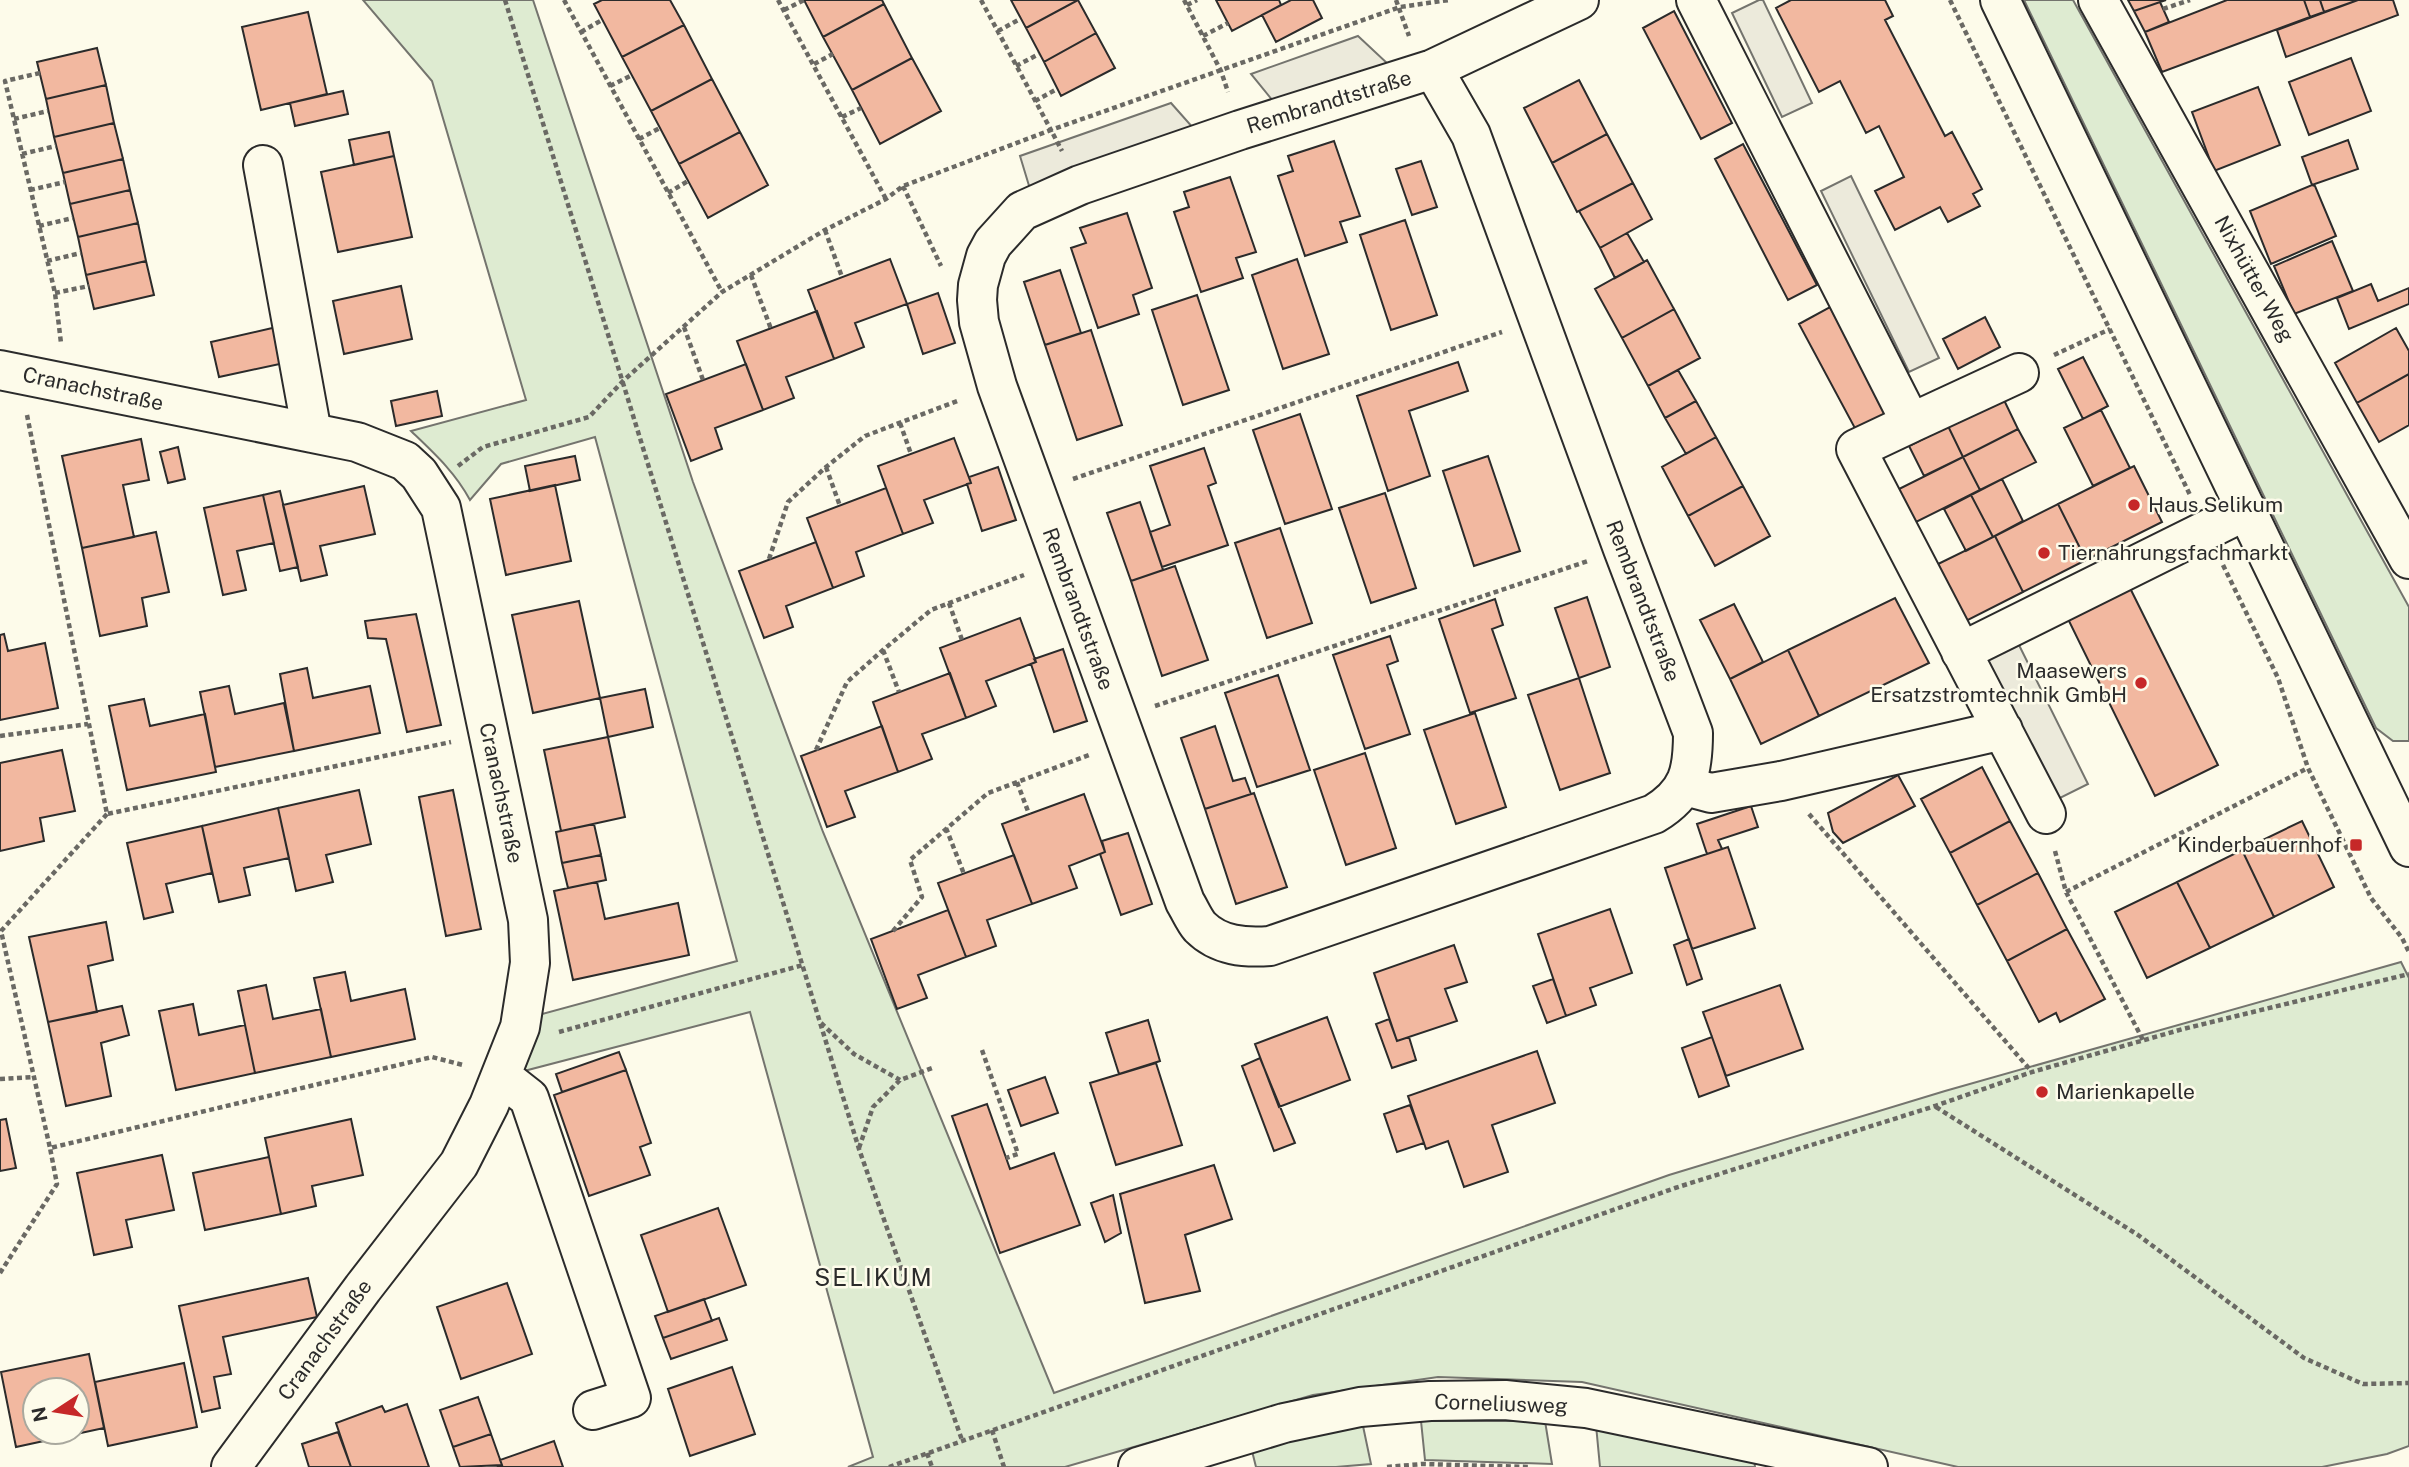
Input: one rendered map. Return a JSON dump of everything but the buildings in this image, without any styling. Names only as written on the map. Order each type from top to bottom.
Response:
[{"type":"street","name":"Rembrandtstraße","points":[[1433,69],[1471,135],[1693,733],[1693,760],[1685,786],[1672,803],[1654,814],[1270,946],[1244,948],[1222,941],[1200,927],[1185,902],[997,386],[984,344],[977,300],[981,270],[986,256],[1003,230],[1023,211],[1080,185],[1240,130],[1433,69],[1579,0]]},
{"type":"street","points":[[1696,0],[1911,423]]},
{"type":"street","points":[[2000,0],[2247,510],[2399,797],[2409,847]]},
{"type":"street","name":"Nixhütter Weg","points":[[2098,0],[2409,559]]},
{"type":"street","points":[[263,165],[312,433]]},
{"type":"street","points":[[2019,373],[1856,449],[2046,814]]},
{"type":"street","name":"Cranachstraße","points":[[29,376],[357,442],[405,461],[419,474],[442,508],[528,920],[530,963],[520,1027],[489,1105],[458,1164],[231,1467]]},
{"type":"street","points":[[1961,652],[2247,510]]},
{"type":"street","points":[[1685,786],[1711,793],[1781,782],[2003,730]]},
{"type":"street","points":[[501,1076],[529,1098],[631,1398],[593,1410]]},
{"type":"street","name":"Corneliusweg","points":[[1138,1467],[1284,1423],[1360,1408],[1430,1401],[1505,1400],[1586,1408],[1867,1467]]},
{"type":"path","points":[[505,0],[859,1149],[962,1440]]},
{"type":"path","points":[[564,0],[722,292]]},
{"type":"path","points":[[778,0],[886,199]]},
{"type":"path","points":[[784,10],[804,0]]},
{"type":"path","points":[[981,0],[1080,185]]},
{"type":"path","points":[[1197,0],[1185,3],[1221,71],[1240,130]]},
{"type":"path","points":[[430,488],[483,447],[589,417],[623,382],[722,292],[825,230],[886,199],[903,186],[1051,130],[1400,7],[1449,0]]},
{"type":"path","points":[[1950,0],[2278,678],[2308,768],[2371,898],[2402,938],[2409,952]]},
{"type":"path","points":[[2163,9],[2190,0]]},
{"type":"path","points":[[998,31],[1020,19]]},
{"type":"path","points":[[581,32],[602,20]]},
{"type":"path","points":[[1203,36],[1228,23]]},
{"type":"path","points":[[814,64],[833,54]]},
{"type":"path","points":[[1016,66],[1039,54]]},
{"type":"path","points":[[40,73],[5,81],[55,293],[61,339],[29,376],[25,409],[107,814]]},
{"type":"path","points":[[610,86],[632,75]]},
{"type":"path","points":[[1035,101],[1058,89]]},
{"type":"path","points":[[842,117],[861,108]]},
{"type":"path","points":[[14,118],[48,111]]},
{"type":"path","points":[[639,139],[660,128]]},
{"type":"path","points":[[22,154],[56,146]]},
{"type":"path","points":[[668,192],[688,181]]},
{"type":"path","points":[[30,190],[65,182]]},
{"type":"path","points":[[903,186],[945,275],[977,300]]},
{"type":"path","points":[[39,226],[73,218]]},
{"type":"path","points":[[825,230],[842,277]]},
{"type":"path","points":[[47,261],[81,253]]},
{"type":"path","points":[[751,275],[771,329]]},
{"type":"path","points":[[55,293],[89,286]]},
{"type":"path","points":[[1035,492],[1539,320]]},
{"type":"path","points":[[684,327],[703,380]]},
{"type":"path","points":[[2019,373],[2110,329]]},
{"type":"path","points":[[769,559],[788,502],[864,436],[997,386]]},
{"type":"path","points":[[900,423],[911,454]]},
{"type":"path","points":[[826,467],[840,506]]},
{"type":"path","points":[[894,931],[922,897],[910,860],[988,793],[1017,782],[1122,730],[1623,549]]},
{"type":"path","points":[[816,750],[847,682],[931,610],[1061,561]]},
{"type":"path","points":[[949,603],[962,640]]},
{"type":"path","points":[[883,650],[899,692]]},
{"type":"path","points":[[0,736],[88,724]]},
{"type":"path","points":[[0,1273],[57,1184],[1,931],[107,814],[489,734]]},
{"type":"path","points":[[2066,892],[2308,768]]},
{"type":"path","points":[[1017,782],[1029,814]]},
{"type":"path","points":[[1781,782],[2032,1072]]},
{"type":"path","points":[[2046,814],[2066,892],[2143,1040]]},
{"type":"path","points":[[946,828],[964,874]]},
{"type":"path","points":[[520,1027],[556,1033],[803,965]]},
{"type":"path","points":[[889,1467],[1675,1188],[1935,1106],[2032,1072],[2143,1040],[2409,974]]},
{"type":"path","points":[[820,1023],[854,1054],[900,1080]]},
{"type":"path","points":[[982,1050],[1018,1154],[1006,1158]]},
{"type":"path","points":[[50,1149],[432,1057],[501,1076]]},
{"type":"path","points":[[859,1149],[873,1107],[900,1080],[932,1068]]},
{"type":"path","points":[[0,1079],[34,1077]]},
{"type":"path","points":[[1935,1106],[2138,1234],[2304,1358],[2363,1384],[2409,1382]]},
{"type":"path","points":[[992,1430],[1004,1467]]},
{"type":"path","points":[[927,1453],[932,1467]]},
{"type":"path","points":[[1387,1467],[1422,1464],[1529,1467]]},
{"type":"green space","points":[[363,0],[533,0],[693,482],[823,832],[1054,1393],[1669,1175],[1945,1091],[2401,962],[2409,978],[2409,1446],[2387,1454],[2322,1467],[1958,1467],[1582,1382],[1438,1377],[1313,1395],[1065,1467],[848,1467],[873,1457],[750,1012],[524,1071],[542,1014],[737,961],[595,437],[501,464],[470,500],[451,472],[411,431],[526,400],[432,81]]},
{"type":"green space","points":[[2024,0],[2073,0],[2409,607],[2409,741],[2393,741],[2376,728]]},
{"type":"green space","points":[[1421,1421],[1545,1421],[1552,1464],[1425,1460]]},
{"type":"green space","points":[[1596,1425],[1754,1458],[1755,1467],[1600,1467]]},
{"type":"green space","points":[[1363,1426],[1371,1464],[1256,1467],[1252,1451],[1309,1435]]},
{"type":"shaded area","points":[[1763,0],[1812,103],[1782,117],[1732,13]]},
{"type":"shaded area","points":[[1358,36],[1388,64],[1273,101],[1251,74]]},
{"type":"shaded area","points":[[1171,103],[1195,130],[1030,189],[1020,156]]},
{"type":"shaded area","points":[[1851,176],[1939,358],[1909,372],[1821,191]]},
{"type":"shaded area","points":[[2016,639],[2088,784],[2056,800],[1984,655]]},
{"type":"place","name":"Haus Selikum","points":[[2134,505]]},
{"type":"place","name":"Tiernahrungsfachmarkt","points":[[2044,553]]},
{"type":"place","name":"Maasewers Ersatzstromtechnik GmbH","points":[[2141,683]]},
{"type":"place","name":"Kinderbauernhof","points":[[2356,845]]},
{"type":"place","name":"Marienkapelle","points":[[2042,1092]]},
{"type":"district","name":"SELIKUM","points":[[874,1278]]}]
